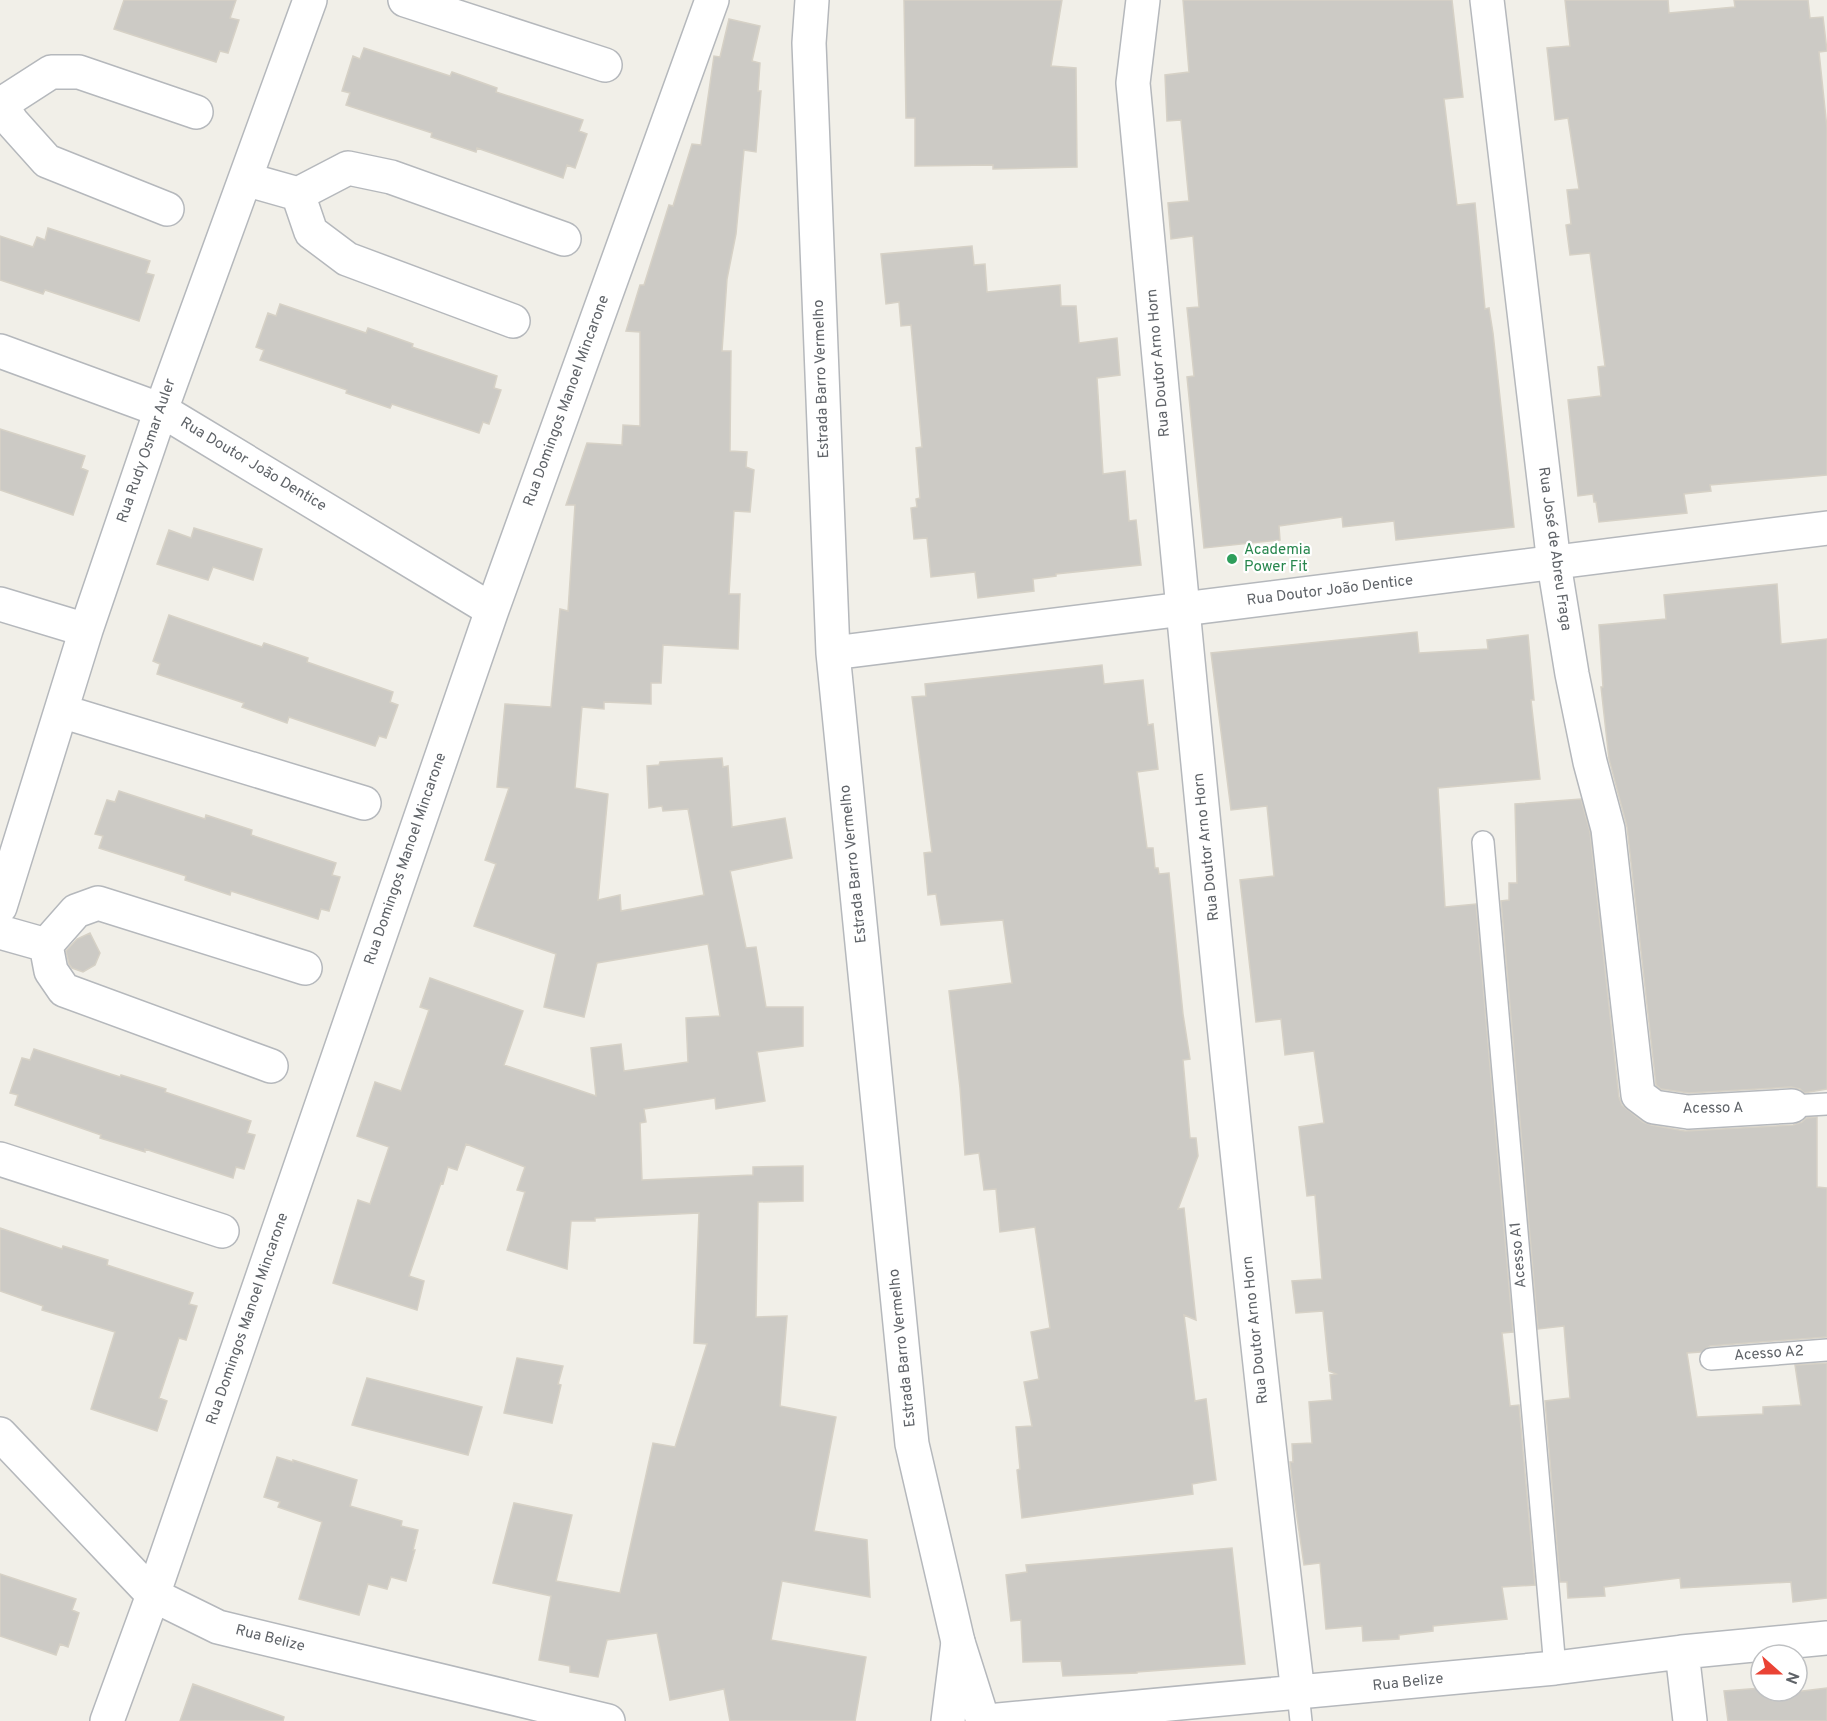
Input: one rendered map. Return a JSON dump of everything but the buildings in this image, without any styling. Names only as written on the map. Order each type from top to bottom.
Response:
[{"type":"street","name":"Rua Rudy Osmar Auler","points":[[0,907],[86,630],[161,410],[310,0]]},
{"type":"street","points":[[405,0],[605,65]]},
{"type":"street","name":"Rua Domingos Manoel Mincarone","points":[[107,1721],[153,1594],[492,610],[712,0]]},
{"type":"street","name":"Estrada Barro Vermelho","points":[[812,0],[809,43],[832,653],[912,1444],[958,1642],[948,1721]]},
{"type":"street","name":"Rua Doutor Arno Horn","points":[[1143,0],[1133,83],[1183,609],[1268,1450],[1300,1707]]},
{"type":"street","name":"Rua José de Abreu Fraga","points":[[1487,0],[1554,564],[1572,674],[1590,762],[1608,829],[1638,1095]]},
{"type":"street","points":[[167,209],[47,160],[12,122],[0,105],[51,72],[79,72],[196,112]]},
{"type":"street","points":[[245,179],[298,194],[348,168],[391,177],[564,238]]},
{"type":"street","points":[[298,194],[311,232],[347,259],[513,321]]},
{"type":"street","name":"Rua Doutor João Dentice","points":[[0,351],[161,410],[492,610]]},
{"type":"street","name":"Rua Doutor João Dentice","points":[[832,653],[1827,528]]},
{"type":"street","points":[[0,604],[86,630]]},
{"type":"street","points":[[61,711],[364,802]]},
{"type":"street","points":[[46,945],[76,911],[98,903],[305,968]]},
{"type":"street","points":[[0,932],[46,945]]},
{"type":"street","points":[[46,945],[51,971],[64,990],[271,1066]]},
{"type":"street","name":"Acesso A","points":[[1638,1095],[1654,1107],[1688,1112],[1792,1106]]},
{"type":"street","points":[[0,1159],[222,1231]]},
{"type":"street","name":"Rua Belize","points":[[0,1434],[153,1594],[218,1627],[608,1721]]},
{"type":"street","name":"Rua Belize","points":[[985,1721],[1300,1707],[1555,1668],[1682,1652],[1827,1638]]},
{"type":"street","points":[[958,1642],[985,1721]]},
{"type":"street","points":[[1682,1652],[1690,1721]]},
{"type":"lane","name":"Acesso A1","points":[[1483,842],[1555,1668]]},
{"type":"lane","points":[[1792,1106],[1827,1104]]},
{"type":"lane","name":"Acesso A2","points":[[1711,1359],[1827,1350]]},
{"type":"place","name":"Academia Power Fit","points":[[1232,559]]}]
